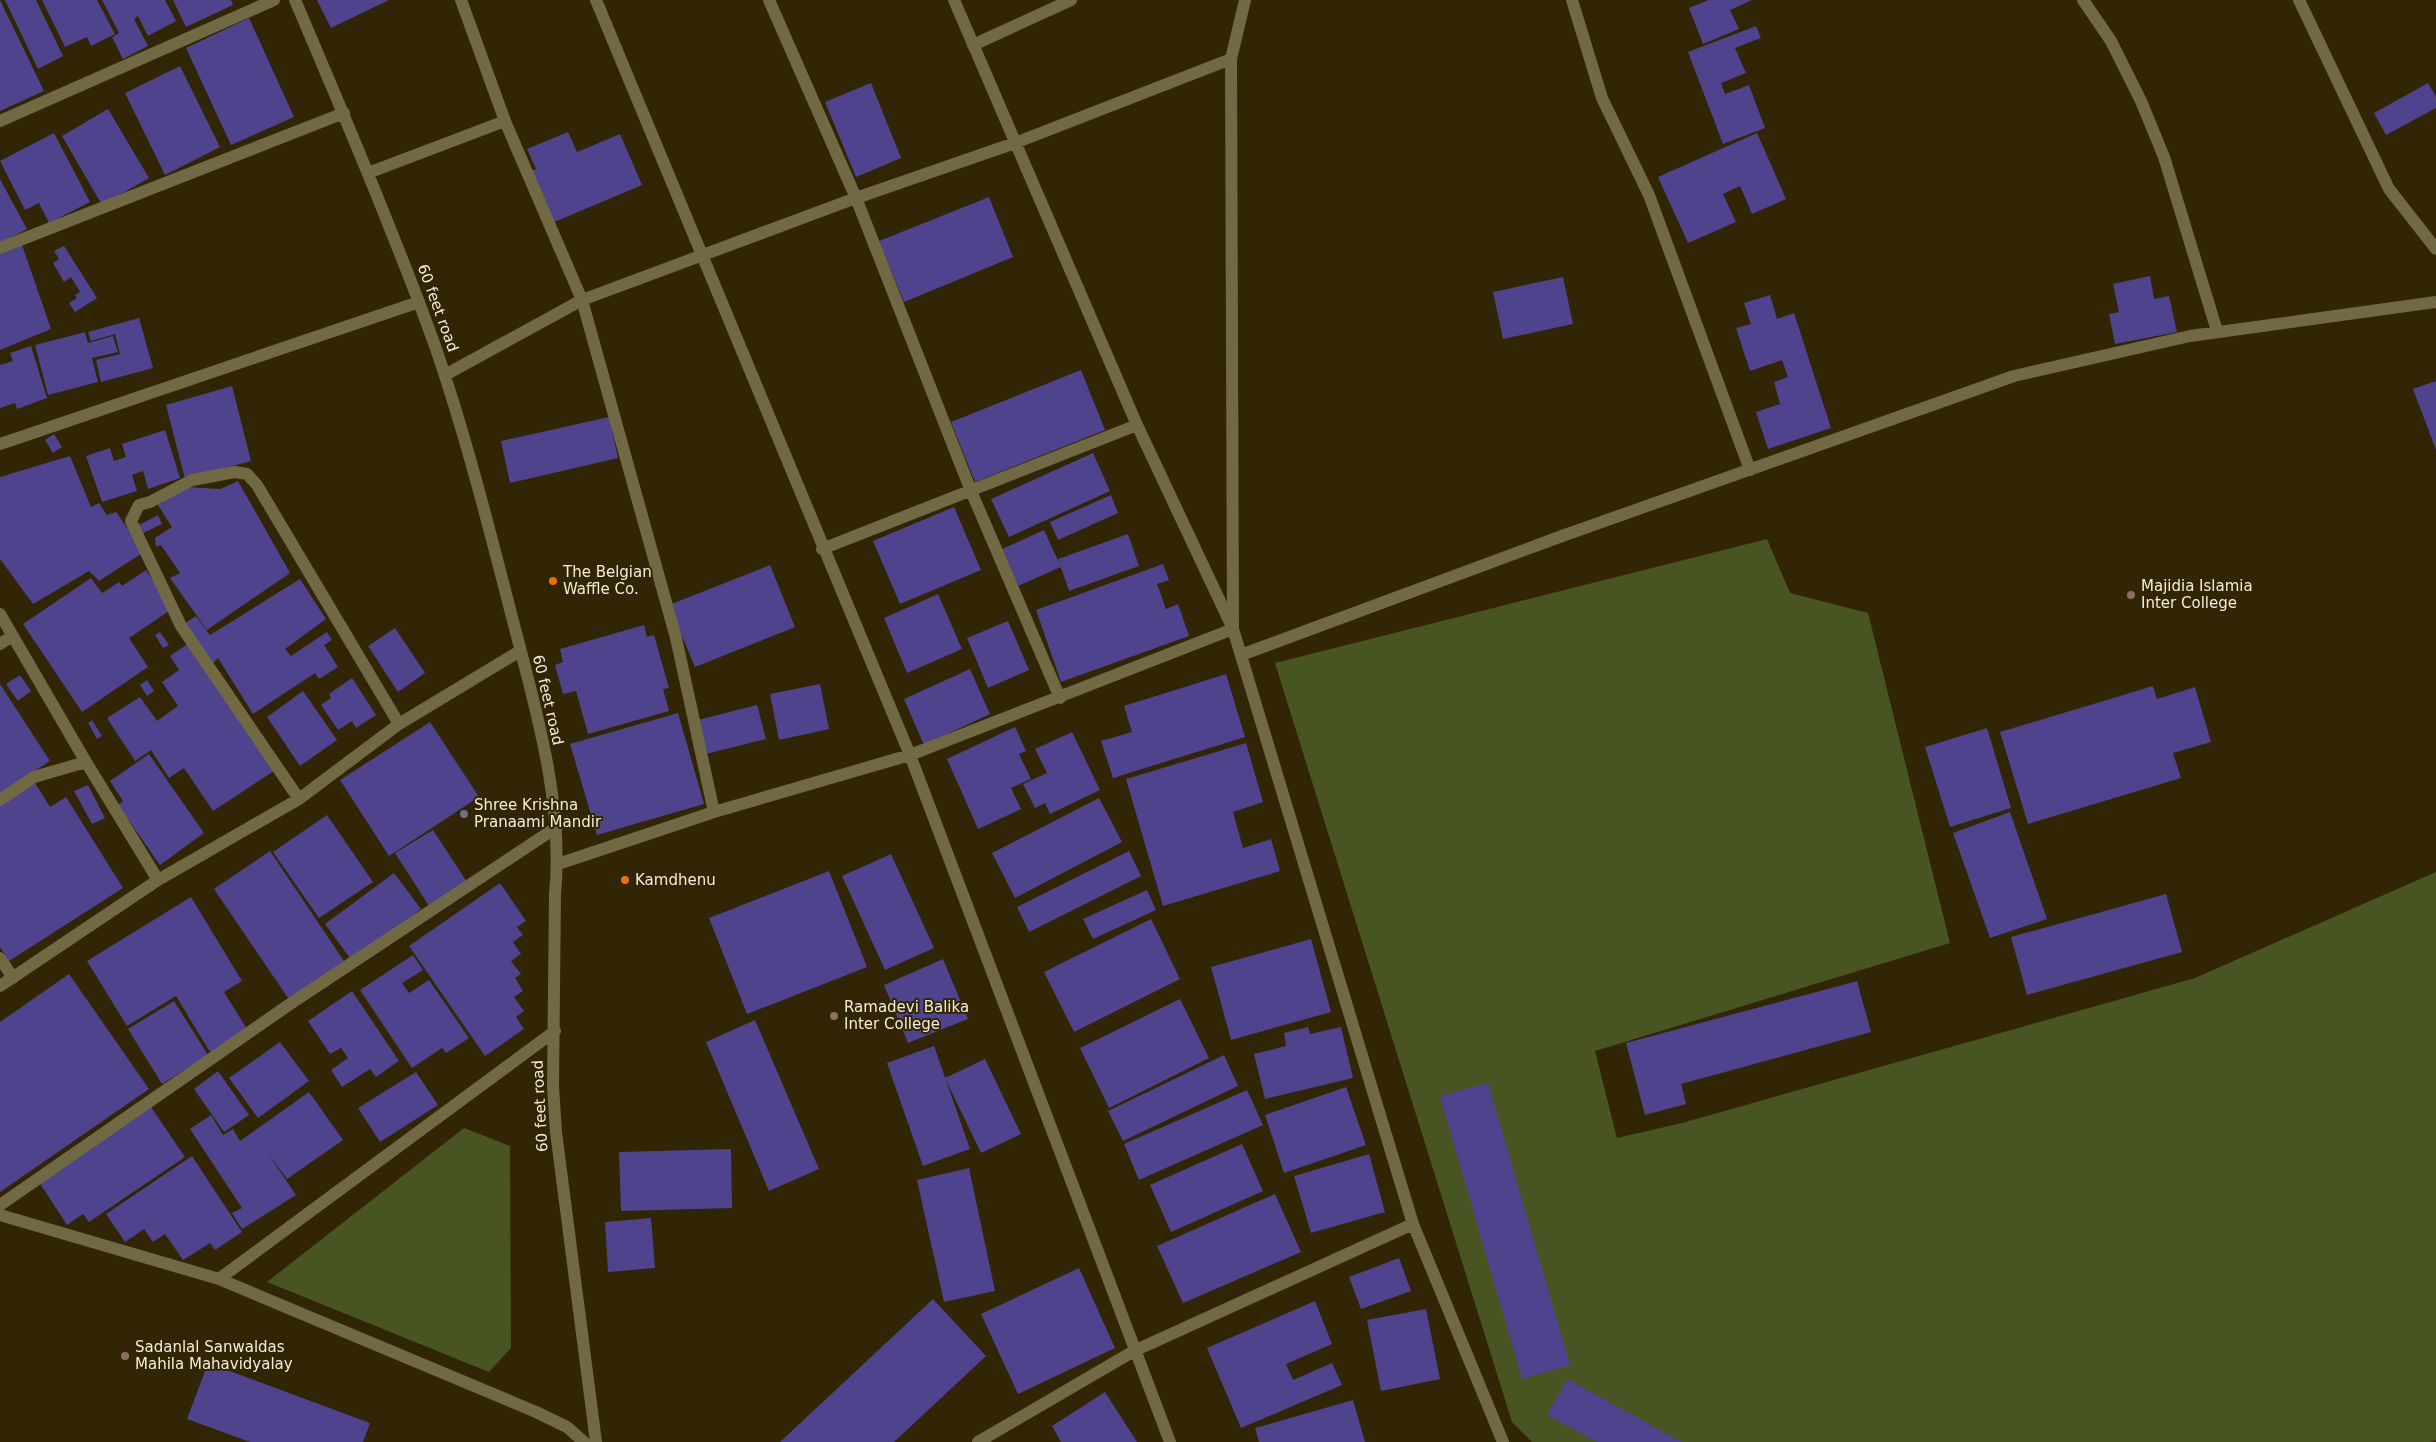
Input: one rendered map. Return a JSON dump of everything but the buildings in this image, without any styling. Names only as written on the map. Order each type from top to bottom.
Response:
[{"type":"street","points":[[0,121],[274,0]]},
{"type":"street","name":"60 feet road","points":[[295,0],[344,113],[419,302],[445,375],[472,466],[520,651],[552,788],[557,828],[558,864],[555,895],[553,1086],[556,1132],[596,1442]]},
{"type":"street","points":[[461,0],[505,121],[582,300],[676,638],[714,812]]},
{"type":"street","points":[[596,0],[822,549],[910,755],[1170,1442]]},
{"type":"street","points":[[769,0],[856,198],[972,491],[1060,698]]},
{"type":"street","points":[[954,0],[1137,424],[1233,629],[1413,1224],[1503,1442]]},
{"type":"street","points":[[973,45],[1071,0]]},
{"type":"street","points":[[1233,629],[1231,59],[1245,0]]},
{"type":"street","points":[[1572,0],[1602,98],[1649,195],[1750,470]]},
{"type":"street","points":[[2083,0],[2111,41],[2141,101],[2164,158],[2217,331]]},
{"type":"street","points":[[2299,0],[2390,189],[2436,249]]},
{"type":"street","points":[[445,375],[582,300],[856,198],[1015,143],[1231,59]]},
{"type":"street","points":[[0,248],[344,113]]},
{"type":"street","points":[[368,173],[505,121]]},
{"type":"street","points":[[0,444],[419,302]]},
{"type":"street","points":[[1241,655],[1562,536],[2014,376],[2217,331],[2436,302]]},
{"type":"street","points":[[822,549],[1137,424]]},
{"type":"street","points":[[298,799],[182,626],[130,521],[139,505],[150,502],[192,480],[235,472],[247,474],[257,485],[399,724]]},
{"type":"street","points":[[0,614],[86,762],[158,880]]},
{"type":"street","points":[[558,864],[714,812],[910,755],[1233,629]]},
{"type":"street","points":[[0,644],[12,636]]},
{"type":"street","points":[[0,986],[158,880],[298,799],[399,724],[520,651]]},
{"type":"street","points":[[0,800],[34,777],[86,762]]},
{"type":"street","points":[[0,1205],[292,1002],[557,828]]},
{"type":"street","points":[[0,958],[13,978]]},
{"type":"street","points":[[218,1280],[554,1031]]},
{"type":"street","points":[[0,1215],[218,1280],[536,1412],[567,1427],[584,1442]]},
{"type":"street","points":[[978,1442],[1134,1351],[1413,1224]]},
{"type":"green space","points":[[1767,539],[1790,593],[1868,613],[1950,943],[1595,1051],[1617,1138],[1682,1123],[2195,978],[2436,872],[2436,1440],[2430,1442],[1532,1442],[1512,1422],[1275,663]]},
{"type":"green space","points":[[464,1128],[510,1146],[511,1348],[489,1372],[267,1282]]},
{"type":"place","name":"The Belgian Waffle Co.","points":[[553,581]]},
{"type":"place","name":"Majidia Islamia Inter College","points":[[2131,595]]},
{"type":"place","name":"Shree Krishna Pranaami Mandir","points":[[464,814]]},
{"type":"place","name":"Kamdhenu","points":[[625,880]]},
{"type":"place","name":"Ramadevi Balika Inter College","points":[[834,1016]]},
{"type":"place","name":"Sadanlal Sanwaldas Mahila Mahavidyalay","points":[[125,1356]]}]
